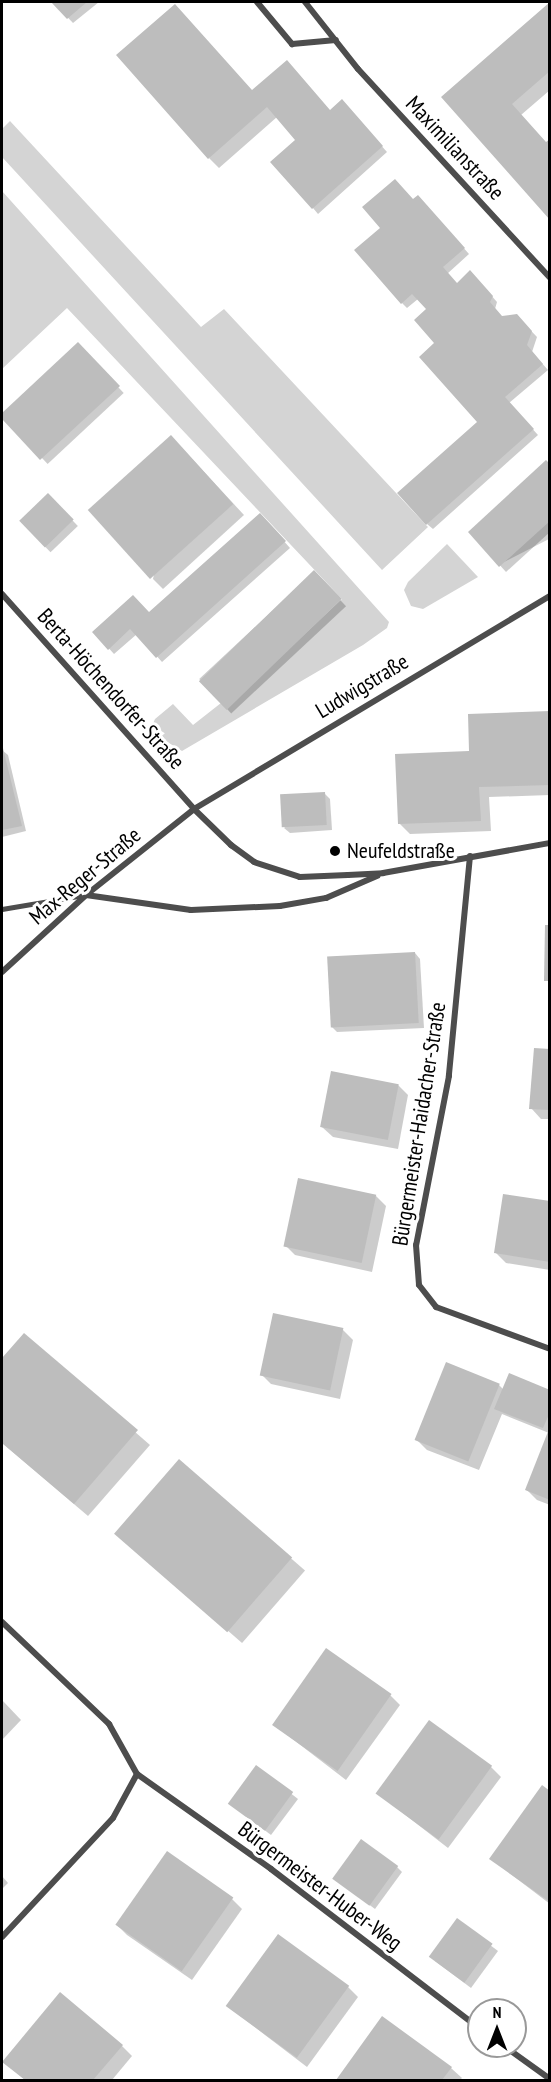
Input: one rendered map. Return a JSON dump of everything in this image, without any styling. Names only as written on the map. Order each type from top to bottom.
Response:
[{"type":"street","points":[[256,2],[292,44],[336,40]]},
{"type":"street","name":"Maximilianstraße","points":[[305,2],[358,69],[549,278]]},
{"type":"street","name":"Berta-Höchendorfer-Straße","points":[[2,595],[194,809]]},
{"type":"street","name":"Ludwigstraße","points":[[194,809],[549,596]]},
{"type":"street","points":[[194,809],[231,845],[254,862],[300,878],[383,873],[549,843]]},
{"type":"street","name":"Max-Reger-Straße","points":[[2,972],[86,895],[194,809]]},
{"type":"street","name":"Bürgermeister-Haidacher-Straße","points":[[470,856],[449,1076],[416,1245],[419,1285],[436,1307],[549,1349]]},
{"type":"street","points":[[86,895],[191,910],[280,906],[326,898],[383,873]]},
{"type":"street","points":[[2,1622],[109,1724],[137,1774],[114,1818],[2,1937]]},
{"type":"street","name":"Bürgermeister-Huber-Weg","points":[[137,1774],[271,1869],[467,2019]]},
{"type":"street","points":[[520,2058],[549,2079]]},
{"type":"lane","points":[[2,909],[86,895]]},
{"type":"shaded area","points":[[10,121],[201,327],[224,309],[428,527],[382,570],[2,157],[2,129]]},
{"type":"shaded area","points":[[2,191],[389,622],[387,628],[363,645],[182,751],[156,735],[152,726],[155,719],[173,704],[193,725],[221,703],[226,708],[342,599],[67,308],[2,369]]},
{"type":"shaded area","points":[[549,521],[549,539],[504,562]]},
{"type":"shaded area","points":[[447,544],[478,577],[423,609],[411,606],[404,590],[408,582]]},
{"type":"building","points":[[51,2],[87,2],[67,19]]},
{"type":"building","points":[[550,2],[550,71],[512,104],[546,142],[550,139],[550,220],[441,97]]},
{"type":"building","points":[[175,4],[252,90],[287,60],[330,110],[342,99],[383,146],[312,209],[270,162],[295,140],[267,107],[208,159],[116,55]]},
{"type":"building","points":[[395,179],[413,199],[418,195],[465,248],[443,267],[457,283],[470,270],[493,296],[490,302],[502,316],[517,314],[532,331],[527,345],[543,364],[505,397],[534,429],[426,525],[397,493],[477,422],[419,357],[434,343],[414,320],[426,309],[412,294],[401,304],[354,250],[380,228],[362,207]]},
{"type":"building","points":[[78,342],[120,386],[40,460],[2,419],[2,413]]},
{"type":"building","points":[[171,435],[233,504],[150,579],[88,510]]},
{"type":"building","points":[[546,460],[550,464],[550,521],[499,567],[468,532]]},
{"type":"building","points":[[48,493],[74,520],[45,547],[19,521]]},
{"type":"building","points":[[260,513],[286,541],[156,658],[130,629],[108,650],[92,632],[133,595],[149,612]]},
{"type":"building","points":[[314,570],[342,599],[227,710],[199,681]]},
{"type":"building","points":[[550,711],[550,785],[479,787],[481,821],[398,824],[395,754],[469,751],[468,714]]},
{"type":"building","points":[[2,744],[22,826],[2,830]]},
{"type":"building","points":[[325,792],[327,825],[282,827],[280,794]]},
{"type":"building","points":[[545,925],[550,925],[550,981],[544,981]]},
{"type":"building","points":[[415,952],[419,1023],[331,1028],[327,957]]},
{"type":"building","points":[[534,1048],[550,1049],[550,1110],[529,1109]]},
{"type":"building","points":[[331,1071],[399,1084],[388,1140],[320,1127]]},
{"type":"building","points":[[298,1178],[376,1195],[362,1263],[283,1246]]},
{"type":"building","points":[[503,1194],[550,1201],[550,1262],[494,1253]]},
{"type":"building","points":[[273,1313],[343,1328],[330,1391],[260,1376]]},
{"type":"building","points":[[24,1333],[138,1430],[74,1504],[2,1443],[2,1358]]},
{"type":"building","points":[[446,1362],[500,1384],[468,1462],[415,1440]]},
{"type":"building","points":[[509,1373],[550,1390],[550,1412],[543,1428],[494,1409]]},
{"type":"building","points":[[550,1429],[550,1500],[525,1490]]},
{"type":"building","points":[[179,1459],[292,1557],[227,1632],[114,1534]]},
{"type":"building","points":[[326,1648],[392,1694],[338,1771],[272,1725]]},
{"type":"building","points":[[429,1720],[492,1766],[439,1839],[376,1794]]},
{"type":"building","points":[[256,1765],[293,1792],[265,1831],[228,1804]]},
{"type":"building","points":[[542,1785],[550,1791],[550,1902],[489,1859]]},
{"type":"building","points":[[361,1839],[398,1866],[369,1906],[332,1879]]},
{"type":"building","points":[[167,1851],[233,1897],[182,1971],[115,1925]]},
{"type":"building","points":[[457,1918],[493,1944],[464,1983],[429,1957]]},
{"type":"building","points":[[278,1934],[349,1986],[297,2058],[226,2006]]},
{"type":"building","points":[[60,1992],[123,2045],[93,2080],[25,2080],[2,2062]]},
{"type":"building","points":[[382,2016],[452,2067],[442,2080],[336,2080]]},
{"type":"place","name":"Neufeldstraße","points":[[335,851]]}]
